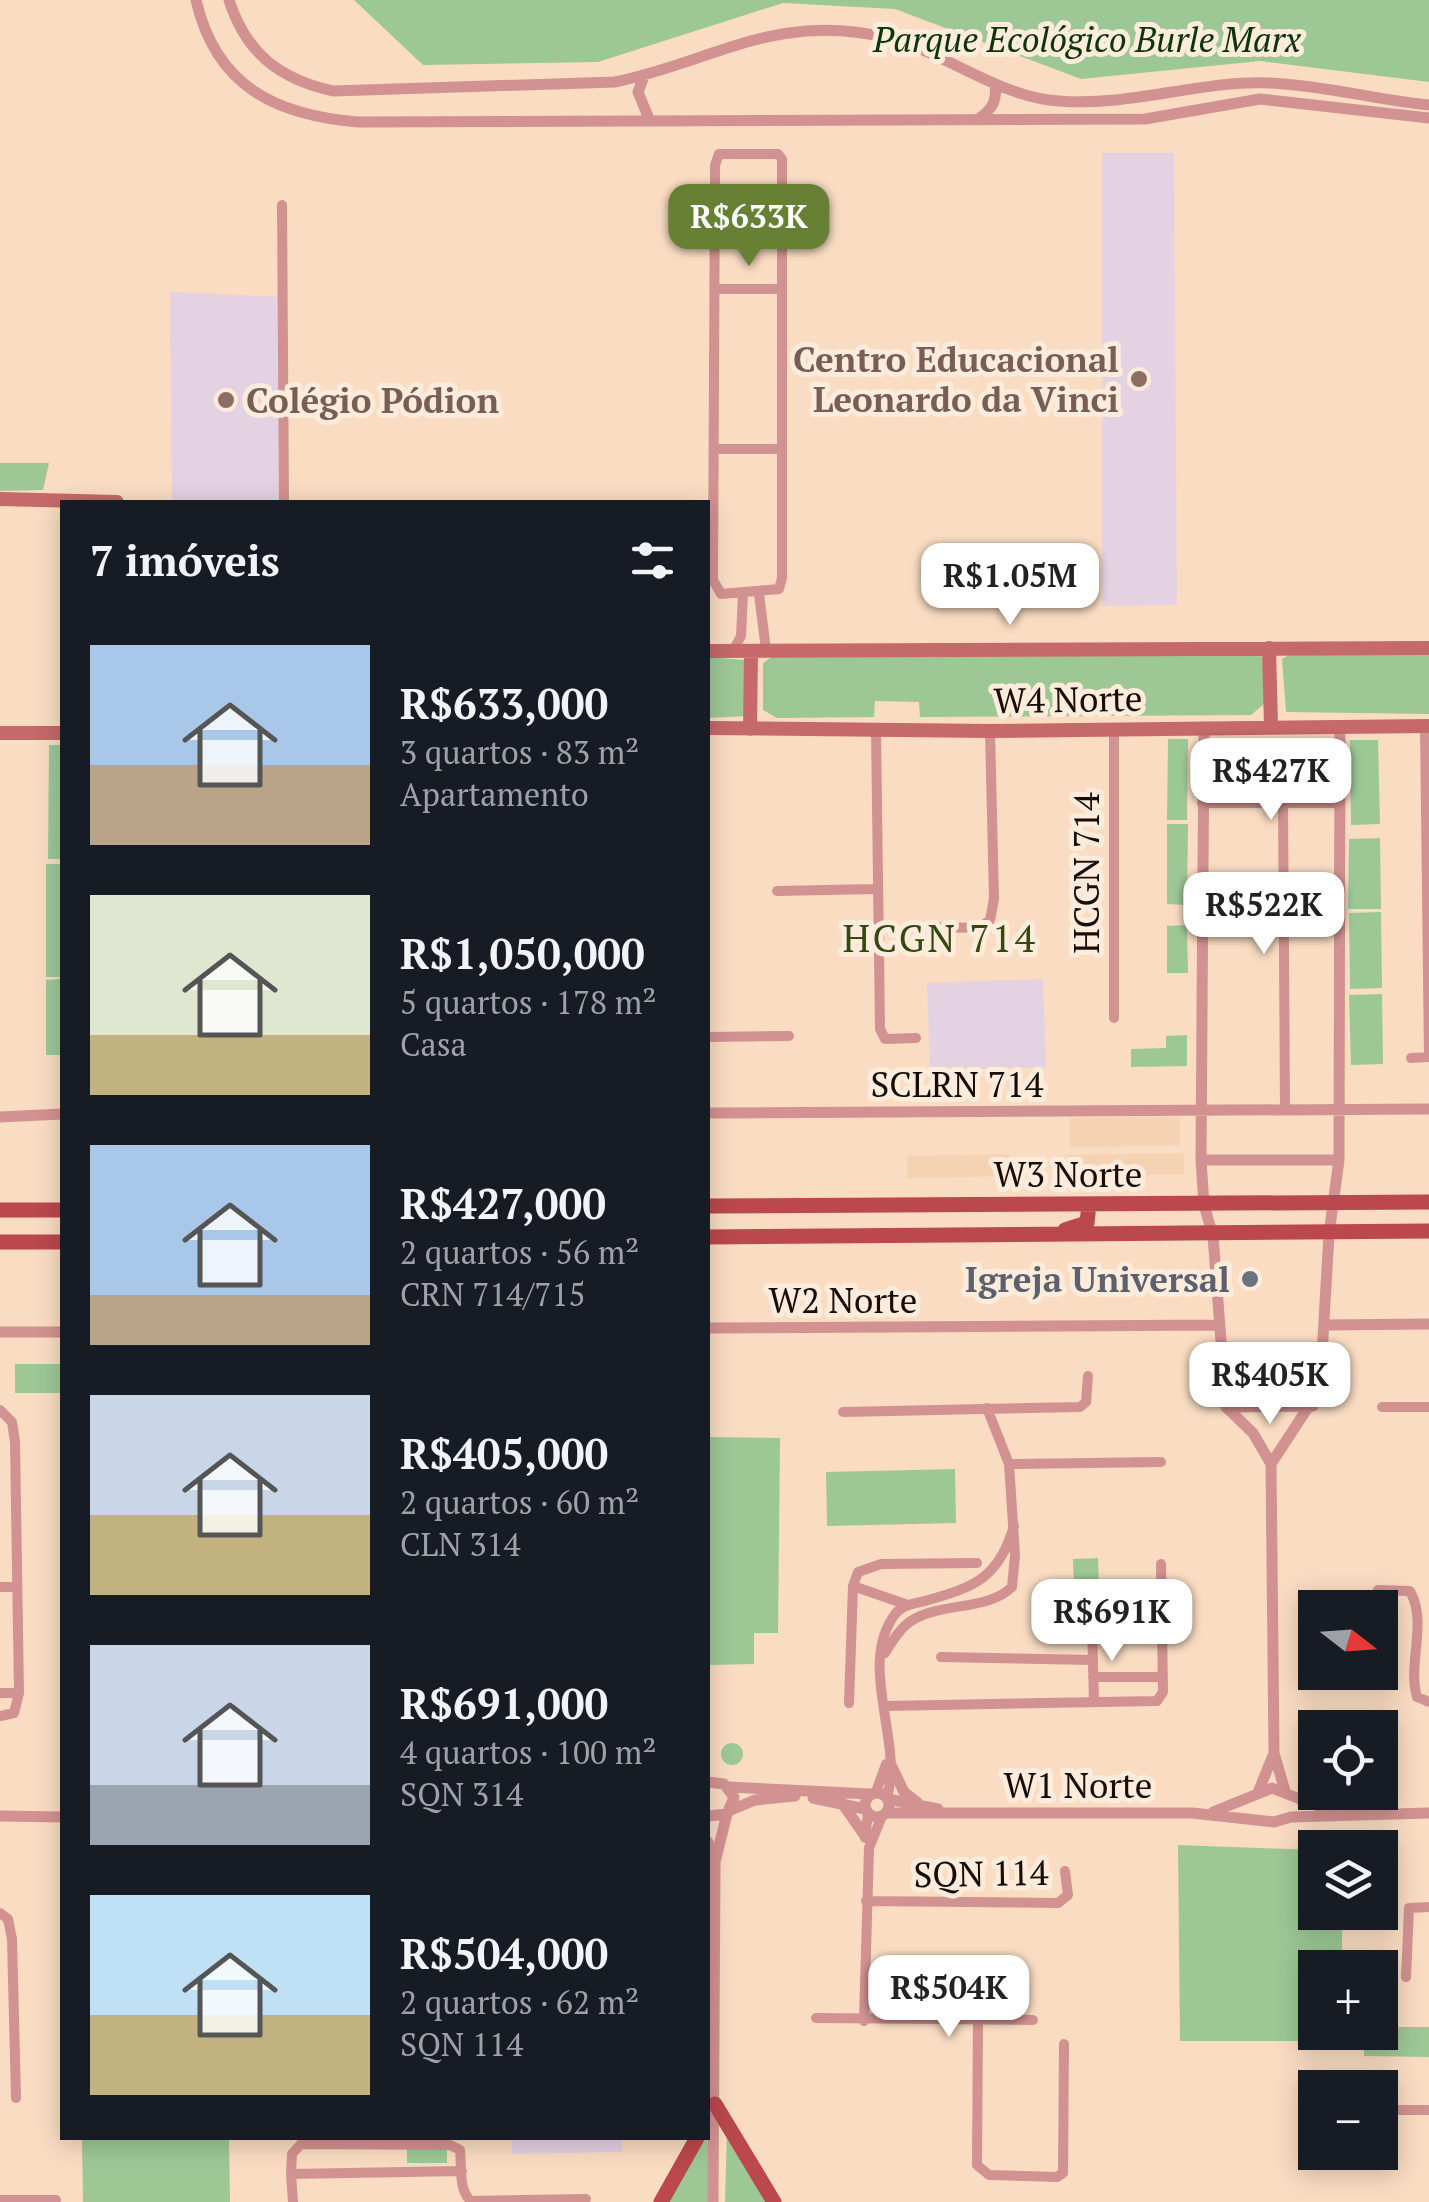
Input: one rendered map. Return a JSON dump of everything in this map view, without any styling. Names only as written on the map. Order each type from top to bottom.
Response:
[{"type":"main road","points":[[0,500],[60,501]]},
{"type":"main road","points":[[1270,648],[1270,726]]},
{"type":"main road","points":[[710,651],[1429,648]]},
{"type":"main road","points":[[750,729],[758,651]]},
{"type":"main road","name":"W4 Norte","points":[[710,728],[990,731],[1427,726]]},
{"type":"main road","points":[[0,733],[60,732]]},
{"type":"main road","name":"W3 Norte","points":[[710,1206],[1429,1202]]},
{"type":"main road","points":[[1037,1235],[1087,1223],[1089,1204]]},
{"type":"main road","points":[[1104,1235],[1104,1214],[1130,1204]]},
{"type":"main road","points":[[0,1210],[60,1210]]},
{"type":"main road","name":"W3 Norte","points":[[710,1237],[1213,1236],[1386,1233],[1429,1228]]},
{"type":"main road","points":[[0,1242],[60,1242]]},
{"type":"main road","points":[[711,2111],[774,2202]]},
{"type":"main road","points":[[661,2202],[696,2140]]},
{"type":"street","points":[[196,0],[218,56],[242,83],[274,105],[315,118],[358,122],[1145,119],[1260,98],[1429,118]]},
{"type":"street","points":[[229,0],[247,43],[266,64],[295,80],[333,91],[541,87],[644,76],[712,49],[813,30],[889,38],[955,63],[995,84],[1054,101],[1108,103],[1272,83],[1429,105]]},
{"type":"street","points":[[644,76],[639,101],[648,118]]},
{"type":"street","points":[[981,117],[991,110],[997,96],[995,84]]},
{"type":"street","points":[[778,154],[782,159],[781,289],[782,582],[775,591],[760,594],[721,594],[713,586],[717,156],[778,154]]},
{"type":"street","points":[[282,206],[284,500]]},
{"type":"street","points":[[716,288],[781,289]]},
{"type":"street","points":[[715,450],[781,449]]},
{"type":"street","points":[[733,651],[742,630],[743,594]]},
{"type":"street","points":[[758,651],[762,630],[760,594]]},
{"type":"street","points":[[742,630],[762,630]]},
{"type":"street","points":[[1270,1464],[1320,1389],[1329,1234],[1339,1160],[1340,726]]},
{"type":"street","points":[[1411,1058],[1429,1058],[1427,726]]},
{"type":"street","points":[[1204,727],[1200,1110],[1204,1204],[1213,1236],[1226,1406],[1254,1433],[1270,1464],[1274,1753],[1289,1794],[1292,1817],[1429,1814]]},
{"type":"street","name":"HCGN 714","points":[[1114,728],[1114,1018]]},
{"type":"street","points":[[876,730],[880,1028],[885,1039],[916,1038]]},
{"type":"street","points":[[936,927],[979,928],[990,920],[990,731]]},
{"type":"street","points":[[1204,753],[1339,753]]},
{"type":"street","points":[[1202,803],[1339,803]]},
{"type":"street","points":[[1283,803],[1286,1108]]},
{"type":"street","points":[[776,891],[876,889]]},
{"type":"street","points":[[710,1037],[789,1036]]},
{"type":"street","name":"SCLRN 714","points":[[711,1112],[1429,1109]]},
{"type":"street","points":[[0,1117],[60,1114]]},
{"type":"street","points":[[1201,1160],[1339,1160]]},
{"type":"street","points":[[1324,1324],[1429,1324]]},
{"type":"street","name":"W2 Norte","points":[[710,1328],[1218,1325]]},
{"type":"street","points":[[0,1332],[60,1332]]},
{"type":"street","points":[[844,1412],[1080,1407],[1086,1402],[1088,1376]]},
{"type":"street","points":[[1226,1406],[1312,1406]]},
{"type":"street","points":[[1382,1407],[1429,1407]]},
{"type":"street","points":[[853,1586],[909,1605],[1003,1595],[1012,1587],[1016,1570],[1009,1464],[987,1408]]},
{"type":"street","points":[[0,1410],[12,1422],[16,1442],[18,1693],[14,1712],[0,1716]]},
{"type":"street","points":[[1009,1464],[1161,1462]]},
{"type":"street","points":[[881,1658],[906,1624],[979,1581],[1001,1563],[1014,1526]]},
{"type":"street","points":[[849,1703],[853,1586],[858,1572],[871,1564],[977,1563]]},
{"type":"street","points":[[1001,1563],[1016,1570]]},
{"type":"street","points":[[885,1706],[1157,1701],[1163,1692],[1161,1564]]},
{"type":"street","points":[[0,1586],[17,1587]]},
{"type":"street","points":[[1398,1591],[1410,1591],[1423,1642],[1414,1686],[1417,1697],[1429,1702]]},
{"type":"street","points":[[882,1598],[906,1624]]},
{"type":"street","points":[[881,1658],[896,1613],[909,1605]]},
{"type":"street","points":[[909,1605],[920,1617]]},
{"type":"street","points":[[1092,1626],[1094,1702]]},
{"type":"street","points":[[941,1657],[1092,1660]]},
{"type":"street","name":"SQN 114","points":[[867,1842],[881,1802],[889,1758],[881,1658]]},
{"type":"street","points":[[1092,1677],[1163,1676]]},
{"type":"street","points":[[0,1693],[18,1693]]},
{"type":"street","points":[[1262,1820],[1250,1810],[1274,1753]]},
{"type":"street","points":[[889,1758],[904,1792],[925,1806]]},
{"type":"street","name":"W1 Norte","points":[[710,1783],[728,1788],[925,1806],[947,1812]]},
{"type":"street","points":[[713,2202],[715,1862],[734,1797],[728,1788]]},
{"type":"street","points":[[1256,1793],[1289,1794],[1342,1815]]},
{"type":"street","name":"W1 Norte","points":[[1208,1814],[1256,1793]]},
{"type":"street","points":[[710,1816],[784,1796],[842,1803],[866,1811],[881,1802]]},
{"type":"street","points":[[866,1811],[881,1802]]},
{"type":"street","name":"W1 Norte","points":[[881,1802],[947,1812],[1208,1814],[1262,1820],[1292,1817]]},
{"type":"street","points":[[842,1803],[867,1842]]},
{"type":"street","name":"SQN 114","points":[[864,2021],[866,1811]]},
{"type":"street","points":[[0,1816],[60,1817]]},
{"type":"street","points":[[710,1848],[715,1862]]},
{"type":"street","name":"SQN 114","points":[[866,1902],[1058,1903],[1068,1894],[1064,1871]]},
{"type":"street","points":[[1406,1978],[1409,1908],[1429,1908]]},
{"type":"street","points":[[0,1913],[8,1919],[12,1939],[16,2098]]},
{"type":"street","points":[[816,2018],[1033,2020]]},
{"type":"street","points":[[978,2020],[976,2164],[989,2176],[1057,2177],[1063,2173],[1064,2044]]},
{"type":"street","points":[[1398,2110],[1429,2110]]},
{"type":"street","points":[[293,2202],[292,2154],[301,2144],[364,2140],[456,2146],[463,2192],[470,2202],[586,2199]]},
{"type":"street","points":[[291,2174],[462,2171]]},
{"type":"street","points":[[0,2200],[56,2200]]},
{"type":"shaded area","name":"Centro Educacional Leonardo da Vinci","points":[[1102,153],[1174,153],[1177,605],[1102,606]]},
{"type":"shaded area","name":"Colégio Pódion","points":[[170,292],[281,297],[282,500],[172,500]]},
{"type":"shaded area","points":[[1043,979],[1046,1067],[930,1071],[927,983]]},
{"type":"shaded area","points":[[1180,1117],[1180,1145],[1070,1147],[1070,1118]]},
{"type":"shaded area","points":[[1184,1153],[1184,1174],[1067,1177],[1066,1155]]},
{"type":"shaded area","points":[[1010,1154],[1010,1176],[907,1178],[907,1156]]},
{"type":"shaded area","points":[[512,2140],[622,2140],[622,2152],[512,2154]]},
{"type":"green space","name":"Parque Ecológico Burle Marx","points":[[354,0],[1429,0],[1429,82],[1260,61],[1081,79],[895,9],[783,3],[598,62],[423,65]]},
{"type":"green space","points":[[0,463],[49,463],[43,490],[0,491]]},
{"type":"green space","points":[[1254,653],[1264,658],[1264,704],[1251,715],[920,717],[919,702],[875,701],[874,717],[777,718],[763,710],[763,663],[773,656]]},
{"type":"green space","points":[[1293,653],[1429,653],[1429,714],[1286,712],[1282,659]]},
{"type":"green space","points":[[710,657],[745,660],[747,716],[710,718]]},
{"type":"green space","points":[[1168,739],[1188,739],[1187,820],[1167,820]]},
{"type":"green space","points":[[1350,740],[1378,740],[1380,824],[1351,825]]},
{"type":"green space","points":[[49,745],[60,745],[60,859],[48,859]]},
{"type":"green space","points":[[1167,824],[1188,824],[1187,905],[1167,904]]},
{"type":"green space","points":[[1380,838],[1381,909],[1348,909],[1349,839]]},
{"type":"green space","points":[[46,864],[60,864],[60,977],[46,977]]},
{"type":"green space","points":[[1381,912],[1382,988],[1350,989],[1349,913]]},
{"type":"green space","points":[[1187,925],[1188,973],[1167,973],[1167,926]]},
{"type":"green space","points":[[60,979],[60,1055],[46,1055],[46,980]]},
{"type":"green space","points":[[1382,994],[1383,1064],[1351,1065],[1349,995]]},
{"type":"green space","points":[[1187,1035],[1187,1066],[1131,1067],[1131,1049],[1166,1048],[1166,1036]]},
{"type":"green space","points":[[15,1364],[60,1364],[60,1393],[15,1393]]},
{"type":"green space","points":[[710,1437],[780,1438],[778,1633],[754,1633],[754,1664],[710,1665]]},
{"type":"green space","points":[[955,1469],[956,1523],[827,1526],[826,1472]]},
{"type":"green space","points":[[1098,1558],[1099,1587],[1074,1588],[1073,1559]]},
{"type":"green space","points":[[732,1743],[740,1746],[740,1762],[732,1765],[724,1762],[721,1754],[724,1746]]},
{"type":"green space","points":[[1178,1845],[1298,1849],[1298,1930],[1342,1930],[1342,1950],[1298,1950],[1298,2041],[1180,2041]]},
{"type":"green space","points":[[1398,2027],[1429,2027],[1429,2057],[1364,2056],[1364,2050],[1398,2050]]},
{"type":"green space","points":[[727,2128],[769,2202],[725,2202]]},
{"type":"green space","points":[[82,2140],[229,2140],[230,2202],[83,2202]]},
{"type":"green space","points":[[702,2140],[708,2140],[710,2202],[666,2202]]},
{"type":"green space","points":[[407,2147],[447,2147],[447,2163],[407,2163]]},
{"type":"place","name":"Centro Educacional Leonardo da Vinci","points":[[1139,379]]},
{"type":"place","name":"Colégio Pódion","points":[[226,400]]},
{"type":"place","name":"Igreja Universal","points":[[1250,1279]]},
{"type":"district","name":"HCGN 714","points":[[940,938]]}]
